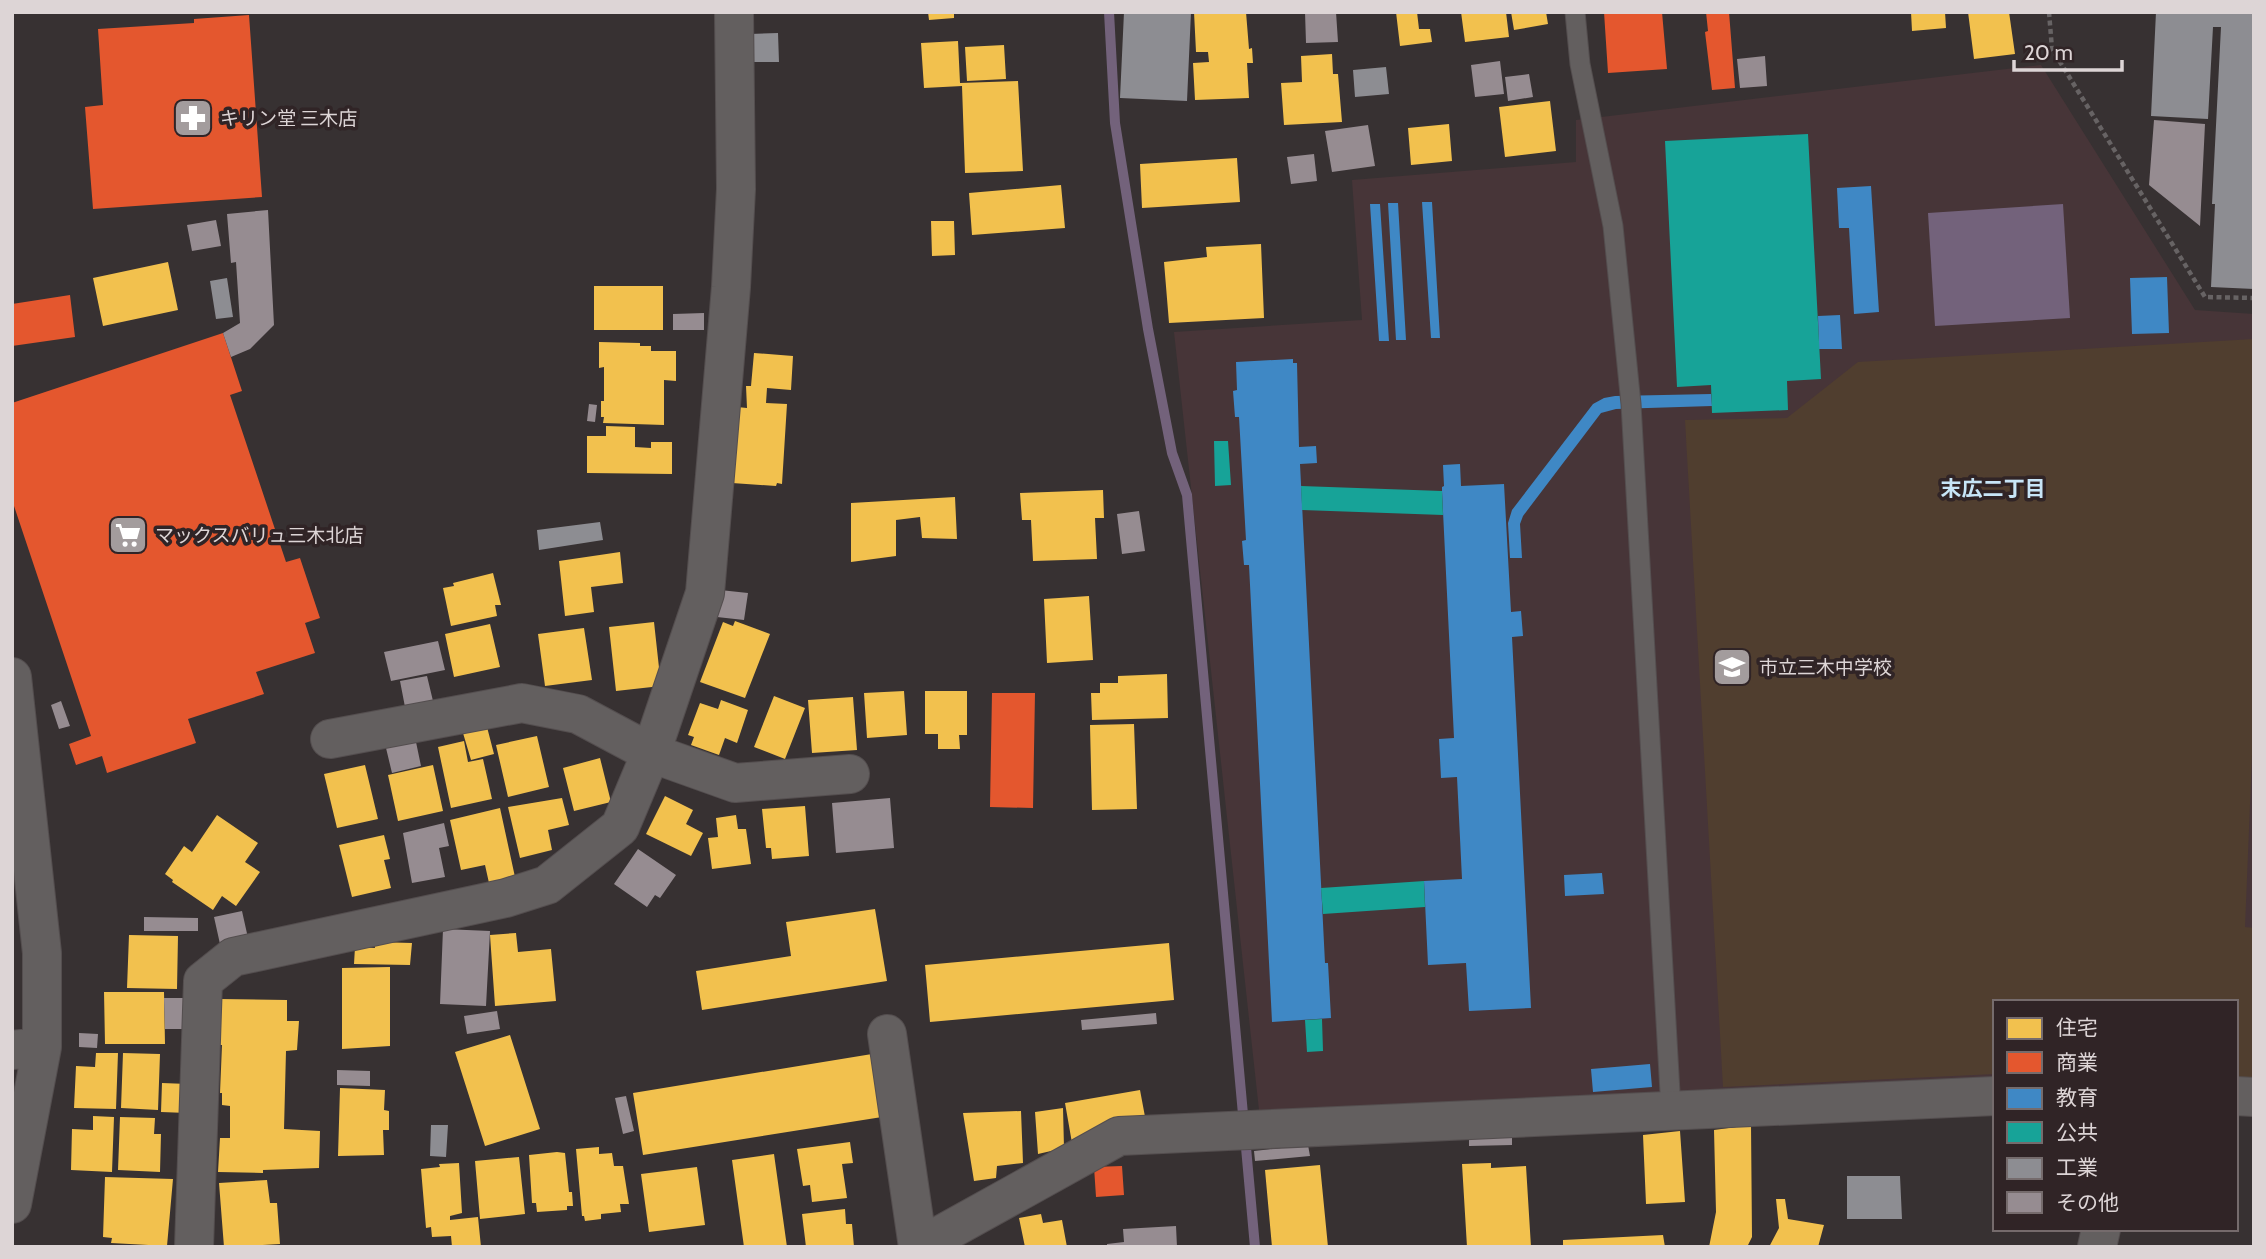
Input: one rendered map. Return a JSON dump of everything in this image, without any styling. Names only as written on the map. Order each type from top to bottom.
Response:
[{"type":"street","points":[[194,1247],[204,981],[233,957],[506,898],[547,885],[620,827],[651,753],[705,593],[732,287],[736,189],[734,12]]},
{"type":"street","points":[[12,677],[42,953],[27,1049],[12,1204]]},
{"type":"street","points":[[330,739],[523,703],[578,714],[651,753],[735,783],[850,774]]},
{"type":"street","points":[[887,1034],[919,1247],[1119,1136],[1993,1096]]},
{"type":"lane","points":[[1575,12],[1580,64],[1613,226],[1631,404],[1671,1110]]},
{"type":"path","points":[[2049,12],[2052,49],[2204,297],[2254,298]]},
{"type":"shaded area","name":"市立三木中学校","points":[[2041,65],[2195,310],[2254,314],[2254,1083],[2238,1082],[2238,1000],[1993,1000],[1993,1081],[1259,1110],[1174,332],[1362,320],[1352,180],[1576,162],[1576,120]]},
{"type":"shaded area","points":[[2063,204],[2070,318],[1935,326],[1928,213]]},
{"type":"shaded area","points":[[2254,339],[2254,706],[2245,927],[2254,928],[2254,1078],[2238,1077],[2238,1000],[1993,1000],[1993,1074],[1723,1087],[1685,420],[1787,418],[1858,362]]},
{"type":"building: 住宅","points":[[928,12],[954,12],[954,18],[929,20]]},
{"type":"building: 住宅","points":[[1194,12],[1246,12],[1253,63],[1247,63],[1249,98],[1195,100],[1193,63],[1209,62],[1208,52],[1196,52]]},
{"type":"building: 住宅","points":[[1396,12],[1417,12],[1419,29],[1430,29],[1432,42],[1400,46]]},
{"type":"building: 住宅","points":[[1461,12],[1506,12],[1509,37],[1465,42]]},
{"type":"building: 住宅","points":[[1511,12],[1546,12],[1548,24],[1514,30]]},
{"type":"building: 住宅","points":[[1911,12],[1945,12],[1946,28],[1912,31]]},
{"type":"building: 住宅","points":[[1968,12],[2009,12],[2015,54],[1974,59]]},
{"type":"building: 住宅","points":[[958,41],[960,83],[1018,81],[1023,171],[965,173],[962,86],[924,88],[921,43]]},
{"type":"building: 住宅","points":[[1004,45],[1006,79],[967,81],[965,47]]},
{"type":"building: 住宅","points":[[1332,54],[1333,74],[1338,74],[1342,122],[1284,125],[1281,83],[1302,82],[1301,56]]},
{"type":"building: 住宅","points":[[1550,101],[1556,151],[1505,157],[1499,107]]},
{"type":"building: 住宅","points":[[1449,124],[1452,161],[1411,165],[1408,128]]},
{"type":"building: 住宅","points":[[1237,158],[1240,202],[1142,208],[1140,164]]},
{"type":"building: 住宅","points":[[1061,185],[1065,228],[972,235],[969,193]]},
{"type":"building: 住宅","points":[[931,221],[954,221],[955,255],[932,256]]},
{"type":"building: 住宅","points":[[1261,244],[1264,318],[1169,323],[1164,262],[1207,257],[1206,247]]},
{"type":"building: 住宅","points":[[168,262],[178,310],[103,326],[93,278]]},
{"type":"building: 住宅","points":[[594,286],[663,286],[663,330],[594,330]]},
{"type":"building: 住宅","points":[[599,342],[640,343],[640,346],[651,346],[651,351],[676,351],[676,381],[664,380],[664,425],[603,423],[601,401],[604,401],[604,367],[599,368]]},
{"type":"building: 住宅","points":[[754,353],[793,356],[791,390],[767,388],[766,403],[787,404],[782,484],[777,483],[776,486],[732,483],[737,407],[747,408],[746,386],[751,386]]},
{"type":"building: 住宅","points":[[606,426],[635,427],[635,447],[651,448],[651,442],[672,442],[672,474],[587,473],[587,436],[606,436]]},
{"type":"building: 住宅","points":[[1103,490],[1104,518],[1095,518],[1097,559],[1033,561],[1031,520],[1022,520],[1020,493]]},
{"type":"building: 住宅","points":[[955,497],[957,539],[922,538],[920,517],[896,520],[896,556],[851,562],[851,503]]},
{"type":"building: 住宅","points":[[620,552],[623,583],[591,587],[594,612],[565,616],[559,561]]},
{"type":"building: 住宅","points":[[493,573],[501,605],[495,605],[497,616],[451,626],[443,588]]},
{"type":"building: 住宅","points":[[1089,596],[1093,660],[1047,663],[1044,599]]},
{"type":"building: 住宅","points":[[735,621],[770,634],[745,698],[700,682],[723,622],[733,626]]},
{"type":"building: 住宅","points":[[654,622],[661,686],[616,691],[609,627]]},
{"type":"building: 住宅","points":[[490,624],[500,667],[454,677],[445,634]]},
{"type":"building: 住宅","points":[[584,628],[592,680],[545,686],[538,634]]},
{"type":"building: 住宅","points":[[1167,674],[1168,718],[1092,720],[1091,693],[1100,693],[1100,683],[1118,683],[1118,676]]},
{"type":"building: 住宅","points":[[904,691],[907,735],[867,738],[864,693]]},
{"type":"building: 住宅","points":[[925,691],[967,691],[967,735],[959,735],[960,749],[938,749],[938,734],[925,734]]},
{"type":"building: 住宅","points":[[774,696],[805,708],[785,759],[754,747]]},
{"type":"building: 住宅","points":[[853,697],[857,750],[812,753],[808,700]]},
{"type":"building: 住宅","points":[[721,700],[748,710],[737,743],[725,738],[719,755],[691,745],[694,737],[688,735],[700,703],[718,709]]},
{"type":"building: 住宅","points":[[1134,724],[1137,809],[1092,810],[1090,725]]},
{"type":"building: 住宅","points":[[487,727],[494,754],[471,760],[463,733]]},
{"type":"building: 住宅","points":[[537,736],[549,787],[508,797],[496,745]]},
{"type":"building: 住宅","points":[[464,741],[468,762],[483,759],[492,799],[451,808],[438,747]]},
{"type":"building: 住宅","points":[[600,758],[611,802],[574,811],[563,768]]},
{"type":"building: 住宅","points":[[365,765],[378,819],[337,828],[324,774]]},
{"type":"building: 住宅","points":[[433,765],[443,811],[398,821],[388,775]]},
{"type":"building: 住宅","points":[[665,796],[693,810],[686,824],[703,833],[691,856],[646,834]]},
{"type":"building: 住宅","points":[[562,798],[569,825],[548,830],[552,850],[520,858],[508,807]]},
{"type":"building: 住宅","points":[[805,806],[809,856],[772,859],[771,848],[766,848],[762,809]]},
{"type":"building: 住宅","points":[[500,808],[515,877],[489,883],[485,865],[461,870],[450,820]]},
{"type":"building: 住宅","points":[[217,815],[258,843],[245,862],[260,872],[236,906],[222,896],[213,910],[172,882],[165,874],[184,846],[192,852]]},
{"type":"building: 住宅","points":[[736,815],[738,829],[746,829],[751,864],[712,869],[708,838],[718,837],[716,818]]},
{"type":"building: 住宅","points":[[384,835],[390,859],[384,860],[391,888],[352,897],[339,845]]},
{"type":"building: 住宅","points":[[875,909],[887,981],[702,1010],[696,971],[791,956],[786,922]]},
{"type":"building: 住宅","points":[[516,933],[518,952],[551,949],[556,1001],[495,1006],[490,935]]},
{"type":"building: 住宅","points":[[129,935],[178,936],[177,989],[127,988]]},
{"type":"building: 住宅","points":[[374,942],[412,943],[410,965],[354,964],[355,947],[375,948]]},
{"type":"building: 住宅","points":[[1169,943],[1174,1000],[930,1022],[925,965]]},
{"type":"building: 住宅","points":[[390,967],[390,1046],[342,1049],[342,968]]},
{"type":"building: 住宅","points":[[104,992],[164,992],[165,1044],[105,1044]]},
{"type":"building: 住宅","points":[[219,999],[287,1000],[287,1021],[299,1021],[297,1050],[286,1051],[284,1129],[320,1131],[319,1168],[263,1170],[263,1173],[218,1172],[220,1138],[230,1138],[230,1106],[222,1105],[220,1093],[222,1045],[218,1045]]},
{"type":"building: 住宅","points":[[510,1035],[540,1129],[485,1146],[455,1052]]},
{"type":"building: 住宅","points":[[96,1053],[118,1053],[116,1109],[74,1108],[76,1066],[95,1067]]},
{"type":"building: 住宅","points":[[123,1053],[160,1054],[158,1110],[121,1108]]},
{"type":"building: 住宅","points":[[872,1054],[882,1117],[643,1155],[633,1093]]},
{"type":"building: 住宅","points":[[162,1083],[188,1084],[187,1113],[161,1112]]},
{"type":"building: 住宅","points":[[340,1088],[385,1090],[384,1110],[389,1111],[389,1130],[383,1130],[384,1155],[338,1156]]},
{"type":"building: 住宅","points":[[1140,1090],[1146,1122],[1072,1143],[1065,1103]]},
{"type":"building: 住宅","points":[[1063,1108],[1064,1148],[1038,1154],[1035,1112]]},
{"type":"building: 住宅","points":[[1021,1111],[1023,1163],[997,1166],[996,1178],[974,1181],[963,1113]]},
{"type":"building: 住宅","points":[[93,1116],[114,1117],[112,1172],[71,1170],[72,1129],[93,1130]]},
{"type":"building: 住宅","points":[[120,1117],[155,1118],[154,1134],[161,1134],[160,1172],[118,1170]]},
{"type":"building: 住宅","points":[[1751,1125],[1752,1237],[1747,1247],[1709,1247],[1716,1212],[1714,1130]]},
{"type":"building: 住宅","points":[[1680,1131],[1685,1202],[1646,1204],[1643,1135]]},
{"type":"building: 住宅","points":[[850,1142],[853,1163],[842,1164],[847,1198],[812,1202],[810,1185],[803,1186],[797,1149]]},
{"type":"building: 住宅","points":[[599,1147],[599,1154],[612,1153],[614,1166],[623,1166],[629,1204],[620,1204],[621,1212],[601,1214],[601,1219],[585,1221],[582,1216],[576,1149]]},
{"type":"building: 住宅","points":[[565,1153],[573,1206],[567,1206],[567,1210],[537,1212],[536,1203],[532,1203],[529,1155]]},
{"type":"building: 住宅","points":[[774,1154],[787,1247],[744,1247],[732,1160]]},
{"type":"building: 住宅","points":[[519,1157],[525,1214],[480,1219],[475,1161]]},
{"type":"building: 住宅","points":[[459,1163],[462,1213],[450,1216],[450,1220],[478,1217],[481,1247],[452,1247],[451,1236],[432,1237],[431,1227],[426,1228],[421,1169],[440,1167],[439,1164]]},
{"type":"building: 住宅","points":[[1491,1163],[1491,1168],[1526,1166],[1531,1247],[1467,1247],[1462,1164]]},
{"type":"building: 住宅","points":[[1320,1165],[1328,1247],[1272,1247],[1265,1170]]},
{"type":"building: 住宅","points":[[697,1167],[705,1225],[649,1232],[641,1174]]},
{"type":"building: 住宅","points":[[105,1177],[173,1179],[167,1246],[111,1243],[112,1238],[103,1237]]},
{"type":"building: 住宅","points":[[267,1180],[270,1203],[277,1203],[280,1244],[224,1247],[219,1183]]},
{"type":"building: 住宅","points":[[1776,1199],[1785,1199],[1788,1219],[1824,1225],[1818,1247],[1769,1247],[1779,1228]]},
{"type":"building: 住宅","points":[[845,1209],[846,1224],[852,1224],[854,1247],[806,1247],[802,1214]]},
{"type":"building: 住宅","points":[[1041,1214],[1043,1223],[1062,1220],[1067,1247],[1025,1247],[1019,1218]]},
{"type":"building: 住宅","points":[[1663,1235],[1665,1247],[1563,1247],[1563,1240]]},
{"type":"building: 商業","points":[[1604,12],[1662,12],[1667,69],[1608,73]]},
{"type":"building: 商業","points":[[1706,12],[1729,12],[1735,88],[1712,90],[1705,32],[1708,31]]},
{"type":"building: 商業","points":[[249,15],[262,197],[93,209],[85,107],[103,105],[98,29],[194,23],[194,19]]},
{"type":"building: 商業","points":[[70,295],[75,337],[12,346],[12,304]]},
{"type":"building: 商業","points":[[223,333],[242,391],[230,395],[286,562],[300,558],[320,618],[305,623],[315,653],[256,672],[264,694],[188,719],[196,743],[107,773],[102,756],[76,765],[69,744],[91,736],[12,500],[12,403]]},
{"type":"building: 商業","points":[[992,693],[1035,693],[1033,808],[990,807]]},
{"type":"building: 商業","points":[[1122,1166],[1124,1195],[1096,1197],[1094,1167]]},
{"type":"building: 教育","points":[[1871,186],[1879,312],[1854,314],[1849,228],[1839,228],[1837,188]]},
{"type":"building: 教育","points":[[1422,202],[1432,202],[1440,338],[1431,338]]},
{"type":"building: 教育","points":[[1388,203],[1398,203],[1406,340],[1396,340]]},
{"type":"building: 教育","points":[[1370,204],[1380,204],[1389,341],[1379,341]]},
{"type":"building: 教育","points":[[2167,277],[2169,333],[2132,334],[2130,278]]},
{"type":"building: 教育","points":[[1840,315],[1842,349],[1819,349],[1818,316]]},
{"type":"building: 教育","points":[[1293,359],[1293,363],[1297,363],[1299,447],[1316,446],[1317,463],[1300,464],[1325,963],[1328,963],[1331,1018],[1272,1022],[1249,565],[1244,565],[1242,541],[1246,540],[1239,417],[1235,417],[1233,391],[1237,390],[1236,362]]},
{"type":"building: 教育","points":[[1711,394],[1712,406],[1616,409],[1601,413],[1523,516],[1520,524],[1522,558],[1510,558],[1508,523],[1512,510],[1593,404],[1615,396]]},
{"type":"building: 教育","points":[[1460,464],[1461,486],[1504,484],[1511,612],[1521,611],[1523,636],[1512,637],[1531,1008],[1469,1011],[1466,963],[1428,965],[1424,881],[1462,879],[1457,777],[1441,778],[1439,739],[1454,738],[1443,465]]},
{"type":"building: 教育","points":[[1602,873],[1604,894],[1565,896],[1564,875]]},
{"type":"building: 教育","points":[[1650,1064],[1652,1087],[1593,1092],[1591,1069]]},
{"type":"building: 公共","points":[[1808,134],[1821,379],[1787,381],[1788,410],[1712,413],[1711,385],[1677,387],[1665,141]]},
{"type":"building: 公共","points":[[1214,441],[1228,441],[1231,485],[1215,486]]},
{"type":"building: 公共","points":[[1301,486],[1442,491],[1443,515],[1302,510]]},
{"type":"building: 公共","points":[[1424,881],[1425,907],[1323,914],[1321,888]]},
{"type":"building: 公共","points":[[1322,1019],[1323,1051],[1307,1052],[1305,1020]]},
{"type":"building: 工業","points":[[1124,12],[1191,12],[1187,101],[1120,98]]},
{"type":"building: 工業","points":[[2156,12],[2254,12],[2254,289],[2211,287],[2215,204],[2212,204],[2221,27],[2213,27],[2208,119],[2151,116]]},
{"type":"building: 工業","points":[[778,33],[779,62],[751,62],[750,34]]},
{"type":"building: 工業","points":[[1386,67],[1389,94],[1355,97],[1353,70]]},
{"type":"building: 工業","points":[[227,278],[233,317],[216,319],[210,281]]},
{"type":"building: 工業","points":[[600,522],[603,540],[539,550],[537,530]]},
{"type":"building: 工業","points":[[431,1125],[448,1125],[446,1157],[430,1156]]},
{"type":"building: 工業","points":[[1847,1176],[1900,1176],[1902,1219],[1847,1219]]},
{"type":"building: その他","points":[[1305,12],[1336,12],[1338,42],[1306,43]]},
{"type":"building: その他","points":[[1765,56],[1767,86],[1740,88],[1737,59]]},
{"type":"building: その他","points":[[1500,61],[1504,94],[1475,97],[1471,65]]},
{"type":"building: その他","points":[[1529,74],[1533,97],[1508,101],[1505,77]]},
{"type":"building: その他","points":[[2154,120],[2205,124],[2200,226],[2149,185]]},
{"type":"building: その他","points":[[1368,125],[1375,166],[1332,172],[1325,131]]},
{"type":"building: その他","points":[[1314,154],[1317,181],[1291,184],[1287,157]]},
{"type":"building: その他","points":[[268,210],[274,325],[250,349],[231,357],[223,333],[240,323],[236,262],[231,263],[227,214]]},
{"type":"building: その他","points":[[216,220],[221,246],[192,251],[187,225]]},
{"type":"building: その他","points":[[704,313],[704,330],[673,330],[673,314]]},
{"type":"building: その他","points":[[589,404],[597,405],[595,422],[587,421]]},
{"type":"building: その他","points":[[1139,511],[1145,551],[1122,554],[1117,514]]},
{"type":"building: その他","points":[[720,590],[748,593],[744,620],[717,617]]},
{"type":"building: その他","points":[[438,641],[445,670],[391,681],[384,652]]},
{"type":"building: その他","points":[[427,676],[433,701],[405,707],[400,681]]},
{"type":"building: その他","points":[[61,701],[70,726],[59,729],[51,705]]},
{"type":"building: その他","points":[[416,742],[421,766],[392,773],[386,748]]},
{"type":"building: その他","points":[[890,798],[894,848],[836,853],[832,803]]},
{"type":"building: その他","points":[[444,823],[449,846],[439,848],[445,877],[412,883],[403,833]]},
{"type":"building: その他","points":[[638,849],[676,875],[660,898],[655,895],[647,907],[614,884]]},
{"type":"building: その他","points":[[242,911],[248,938],[220,944],[214,917]]},
{"type":"building: その他","points":[[144,917],[198,918],[198,931],[144,931]]},
{"type":"building: その他","points":[[443,929],[490,931],[486,1006],[440,1004]]},
{"type":"building: その他","points":[[164,998],[189,998],[189,1029],[165,1029]]},
{"type":"building: その他","points":[[497,1011],[500,1029],[467,1034],[464,1016]]},
{"type":"building: その他","points":[[1156,1013],[1157,1024],[1082,1030],[1081,1020]]},
{"type":"building: その他","points":[[79,1033],[98,1034],[97,1048],[79,1047]]},
{"type":"building: その他","points":[[337,1070],[370,1071],[370,1086],[337,1085]]},
{"type":"building: その他","points":[[626,1096],[634,1131],[623,1134],[615,1098]]},
{"type":"building: その他","points":[[1512,1134],[1512,1145],[1469,1146],[1469,1135]]},
{"type":"building: その他","points":[[1308,1145],[1310,1156],[1255,1161],[1254,1151]]},
{"type":"building: その他","points":[[1176,1226],[1177,1247],[1107,1247],[1107,1244],[1124,1242],[1123,1229]]},
{"type":"waterway","points":[[1109,12],[1115,123],[1148,329],[1172,453],[1187,495],[1255,1247]]},
{"type":"place","name":"キリン堂 三木店","points":[[193,118]]},
{"type":"place","name":"マックスバリュ三木北店","points":[[128,535]]},
{"type":"place","name":"市立三木中学校","points":[[1732,667]]},
{"type":"district","name":"末広二丁目","points":[[1993,488]]}]
